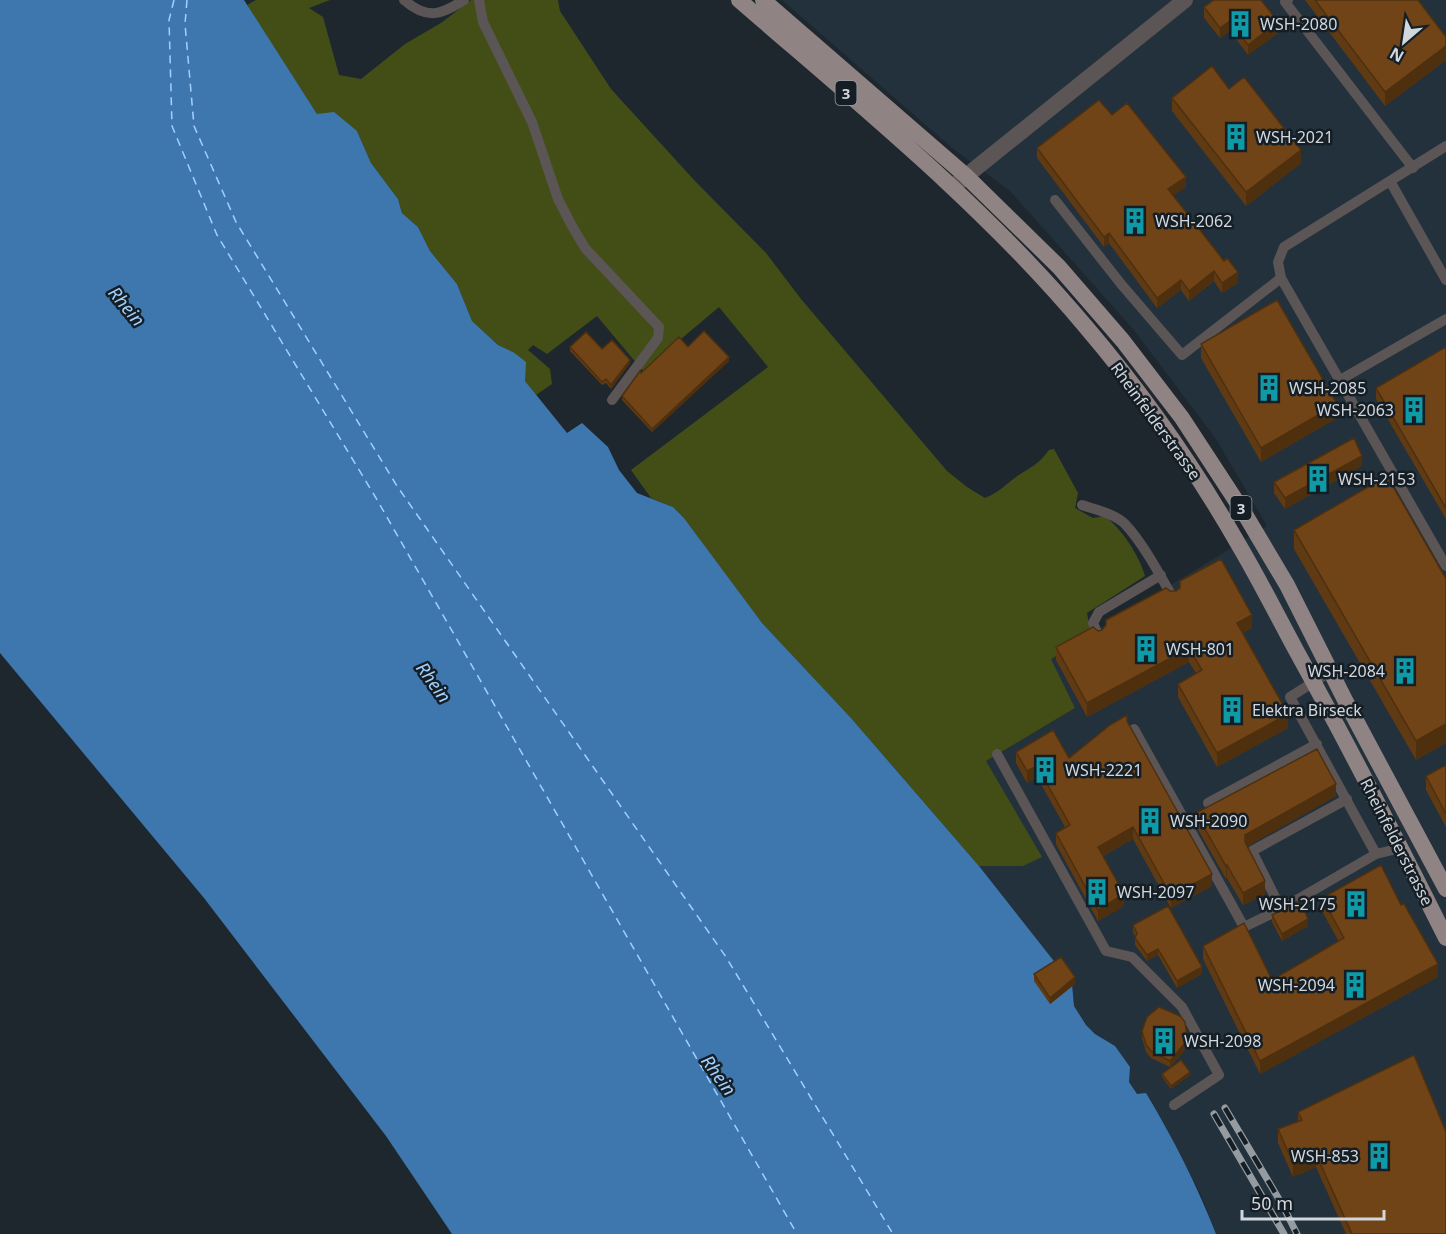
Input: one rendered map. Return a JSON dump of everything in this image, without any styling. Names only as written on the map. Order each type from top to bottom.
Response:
[{"type":"main road","name":"Rheinfelderstrasse","points":[[739,0],[959,181],[1059,267],[1123,341],[1182,418],[1287,585],[1446,889]]},
{"type":"main road","name":"Rheinfelderstrasse","points":[[763,0],[959,181],[1087,328],[1181,452],[1240,546],[1401,848],[1446,938]]},
{"type":"street","points":[[959,181],[1185,0]]},
{"type":"lane","points":[[404,0],[418,11],[430,14],[447,11],[465,0]]},
{"type":"lane","points":[[479,0],[483,22],[532,122],[558,199],[572,226],[585,248],[659,327],[658,338],[612,400]]},
{"type":"lane","points":[[1288,0],[1285,2],[1413,168]]},
{"type":"lane","points":[[1446,147],[1284,247],[1278,262],[1281,278],[1446,566]]},
{"type":"lane","points":[[1390,181],[1446,280]]},
{"type":"lane","points":[[1055,200],[1121,284],[1182,355],[1281,278]]},
{"type":"lane","points":[[1340,380],[1446,319]]},
{"type":"lane","points":[[1082,505],[1124,522],[1161,575],[1173,598]]},
{"type":"lane","points":[[1099,637],[1093,622],[1099,612],[1161,575]]},
{"type":"lane","points":[[1331,671],[1290,697],[1376,854]]},
{"type":"lane","points":[[1134,729],[1244,927],[1281,909],[1376,854],[1401,848]]},
{"type":"lane","points":[[1208,803],[1317,744]]},
{"type":"lane","points":[[997,754],[1106,951],[1132,957],[1182,1007],[1219,1075],[1174,1105]]},
{"type":"lane","points":[[1281,909],[1252,851],[1347,798]]},
{"type":"shaded area","points":[[782,0],[1446,0],[1446,1234],[1216,1234],[1201,1195],[1163,1122],[1128,1081],[1130,1067],[1115,1046],[1095,1034],[1086,1025],[1074,1006],[1072,984],[979,866],[1023,866],[986,761],[1075,708],[1050,659],[1267,526],[1216,439],[1134,330],[1010,191],[951,147]]},
{"type":"green space","points":[[256,0],[330,0],[309,8],[323,17],[339,75],[361,79],[405,44],[441,23],[471,0],[558,0],[560,11],[611,89],[694,180],[766,253],[801,299],[947,471],[985,498],[1034,465],[1049,450],[1054,449],[1078,493],[1075,508],[1093,518],[1104,516],[1117,527],[1139,560],[1145,576],[1087,613],[1091,635],[1051,659],[1075,708],[986,761],[1042,857],[1023,866],[979,866],[851,718],[760,621],[684,518],[673,507],[651,498],[631,470],[768,367],[719,307],[643,371],[597,316],[547,354],[533,345],[528,350],[550,369],[552,384],[536,395],[525,381],[513,352],[498,345],[472,321],[457,284],[430,251],[418,227],[402,213],[398,199],[371,163],[357,131],[317,114],[247,5]]},
{"type":"water","name":"Rhein","points":[[0,0],[244,0],[317,114],[334,112],[357,131],[371,163],[398,199],[402,213],[418,227],[430,251],[457,284],[472,321],[498,345],[513,352],[526,362],[525,381],[567,433],[582,423],[608,447],[619,470],[637,493],[673,507],[684,518],[762,623],[851,718],[979,866],[1072,984],[1074,1006],[1086,1025],[1095,1034],[1115,1046],[1130,1067],[1129,1082],[1137,1094],[1146,1093],[1156,1110],[1193,1180],[1216,1234],[452,1234],[386,1136],[204,898],[0,653]]},
{"type":"building","name":"WSH-2080","points":[[1214,0],[1261,0],[1278,22],[1248,45],[1230,21],[1220,28],[1204,7]]},
{"type":"building","points":[[1315,0],[1418,0],[1446,37],[1446,46],[1385,92]]},
{"type":"building","name":"WSH-2021","points":[[1212,66],[1229,89],[1244,77],[1301,150],[1246,192],[1172,98]]},
{"type":"building","name":"WSH-2062","points":[[1099,100],[1112,115],[1127,103],[1186,177],[1168,189],[1224,261],[1227,258],[1238,272],[1222,283],[1214,271],[1189,291],[1181,280],[1157,298],[1109,233],[1104,237],[1037,148]]},
{"type":"building","name":"WSH-2085","points":[[1277,300],[1337,404],[1261,448],[1201,344]]},
{"type":"building","points":[[704,331],[729,357],[652,429],[622,396],[640,371],[641,373],[679,337],[688,347]]},
{"type":"building","points":[[586,332],[602,349],[612,340],[630,360],[611,385],[606,379],[602,382],[570,347]]},
{"type":"building","points":[[1446,347],[1446,508],[1376,388]]},
{"type":"building","points":[[1354,438],[1362,456],[1285,498],[1274,482]]},
{"type":"building","name":"WSH-2084","points":[[1387,476],[1446,579],[1446,724],[1416,741],[1294,530]]},
{"type":"building","points":[[1221,559],[1252,615],[1237,623],[1288,714],[1217,753],[1178,684],[1202,670],[1189,648],[1087,703],[1056,647],[1093,627],[1098,631],[1102,630],[1106,625],[1106,620],[1166,588],[1176,591],[1180,588],[1180,581]]},
{"type":"building","points":[[1127,715],[1127,721],[1212,874],[1171,896],[1133,827],[1098,847],[1124,894],[1098,910],[1056,833],[1070,825],[1037,766],[1027,771],[1016,752],[1053,730],[1069,758],[1110,725]]},
{"type":"building","points":[[1317,749],[1336,784],[1245,835],[1245,842],[1265,881],[1243,893],[1196,813]]},
{"type":"building","points":[[1446,765],[1446,814],[1426,776]]},
{"type":"building","points":[[1381,865],[1401,905],[1404,904],[1438,964],[1260,1061],[1203,946],[1244,923],[1272,980],[1344,938],[1322,898]]},
{"type":"building","points":[[1300,900],[1308,919],[1282,934],[1272,915]]},
{"type":"building","points":[[1168,906],[1202,967],[1177,981],[1158,949],[1147,955],[1135,938],[1137,933],[1133,925]]},
{"type":"building","points":[[1061,957],[1075,977],[1050,998],[1034,974]]},
{"type":"building","name":"WSH-2098","points":[[1159,1007],[1180,1016],[1185,1022],[1187,1037],[1170,1061],[1151,1051],[1146,1045],[1142,1031],[1147,1017]]},
{"type":"building","name":"WSH-853","points":[[1414,1055],[1446,1132],[1446,1234],[1352,1234],[1316,1154],[1293,1163],[1278,1129],[1302,1120],[1298,1112]]},
{"type":"building","points":[[1181,1060],[1190,1072],[1171,1086],[1162,1074]]},
{"type":"ferry route","points":[[174,0],[169,20],[172,126],[217,235],[376,498],[797,1234]]},
{"type":"ferry route","points":[[187,0],[185,24],[194,126],[236,222],[397,486],[726,957],[893,1234]]},
{"type":"railway","points":[[1225,1108],[1297,1234]]},
{"type":"railway","points":[[1214,1114],[1284,1234]]},
{"type":"place","name":"WSH-2080","points":[[1240,24]]},
{"type":"place","name":"WSH-2021","points":[[1236,137]]},
{"type":"place","name":"WSH-2062","points":[[1135,221]]},
{"type":"place","name":"WSH-2085","points":[[1269,388]]},
{"type":"place","name":"WSH-2063","points":[[1414,410]]},
{"type":"place","name":"WSH-2153","points":[[1318,479]]},
{"type":"place","name":"WSH-801","points":[[1146,649]]},
{"type":"place","name":"WSH-2084","points":[[1405,671]]},
{"type":"place","name":"Elektra Birseck","points":[[1232,710]]},
{"type":"place","name":"WSH-2221","points":[[1045,770]]},
{"type":"place","name":"WSH-2090","points":[[1150,821]]},
{"type":"place","name":"WSH-2097","points":[[1097,892]]},
{"type":"place","name":"WSH-2175","points":[[1356,904]]},
{"type":"place","name":"WSH-2094","points":[[1355,985]]},
{"type":"place","name":"WSH-2098","points":[[1164,1041]]},
{"type":"place","name":"WSH-853","points":[[1379,1156]]}]
